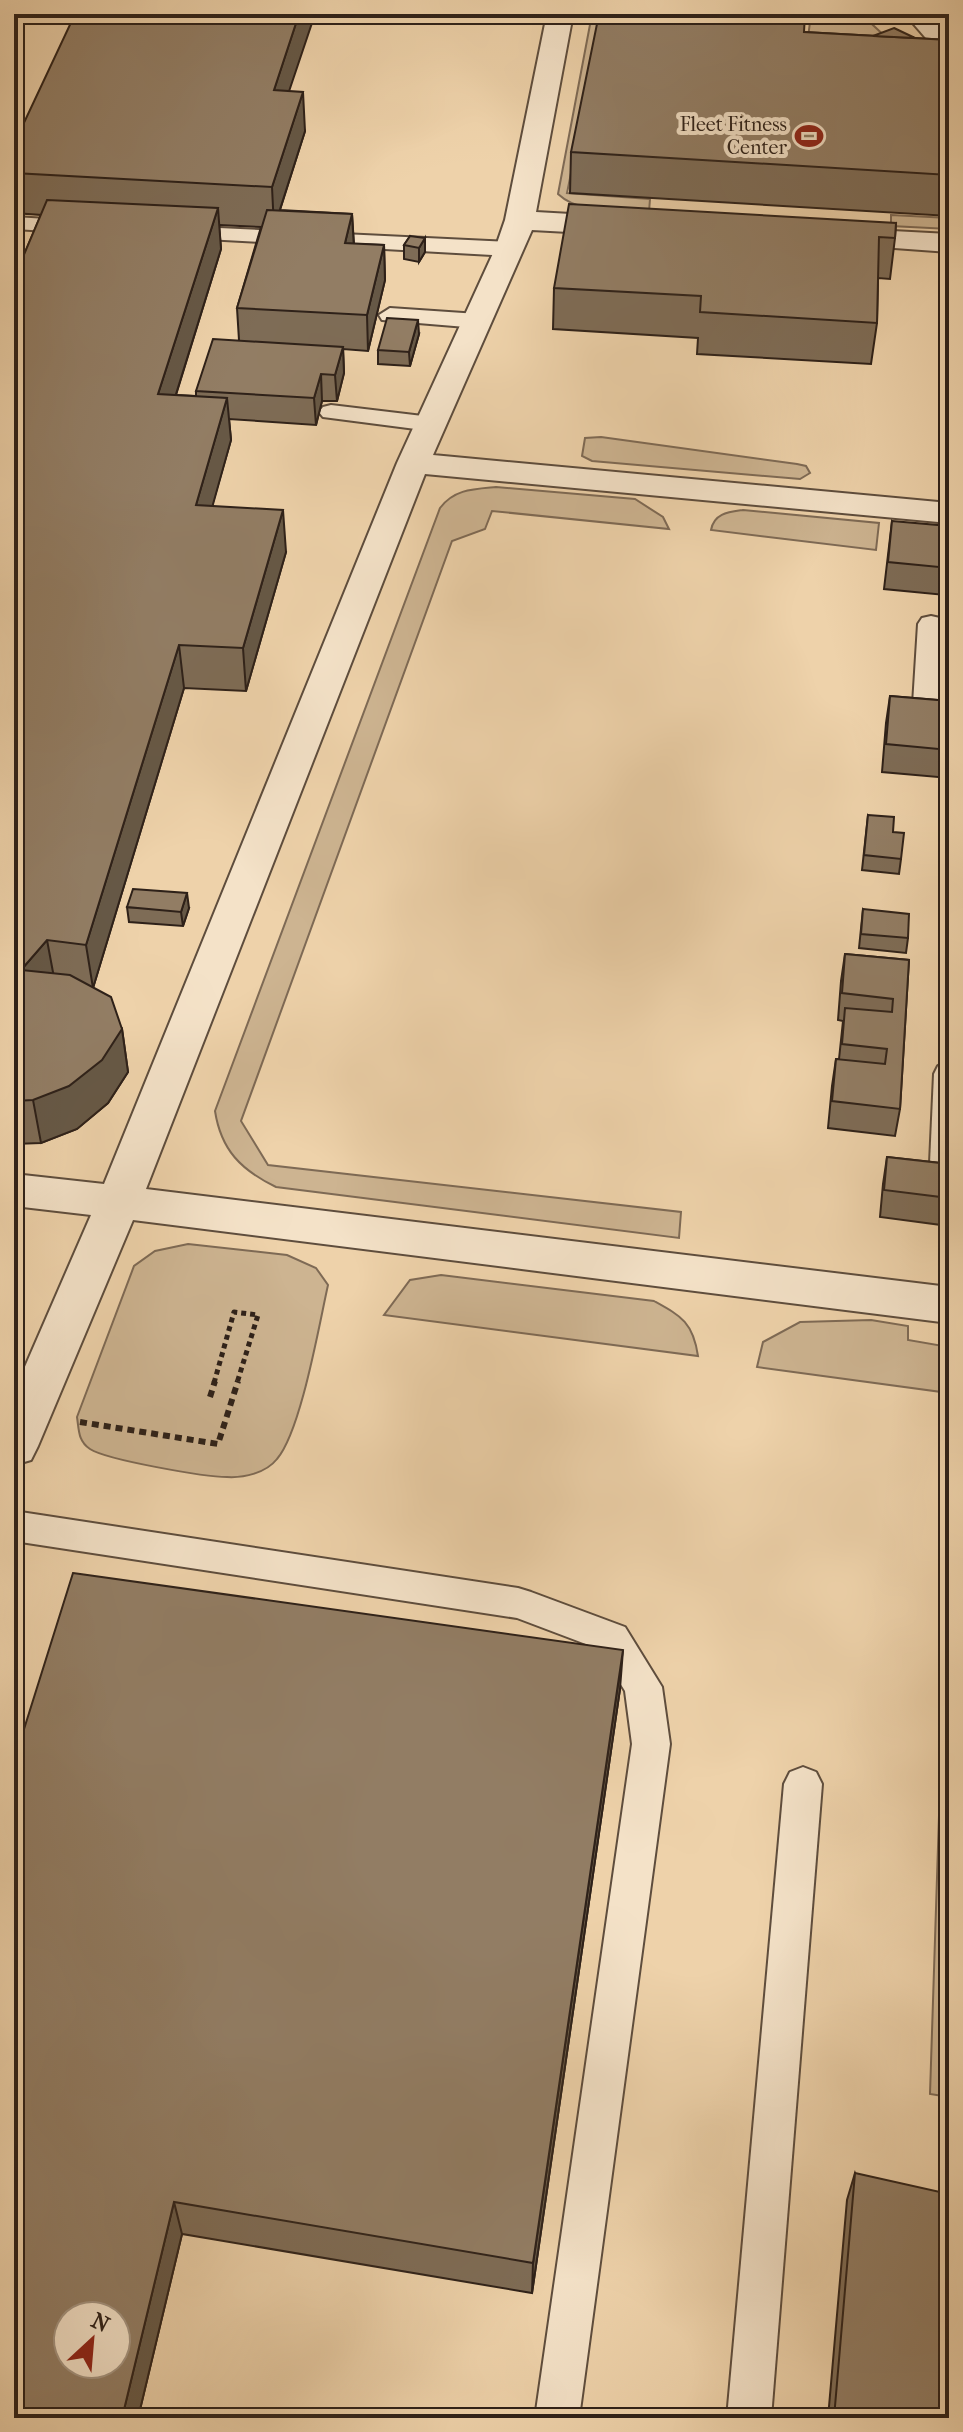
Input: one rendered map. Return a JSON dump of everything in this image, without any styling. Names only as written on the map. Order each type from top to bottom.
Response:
[{"type":"street","points":[[14,1446],[119,1201],[413,463],[515,235],[560,14]]},
{"type":"street","points":[[918,14],[940,38],[949,41]]},
{"type":"street","points":[[515,235],[655,227]]},
{"type":"street","points":[[810,236],[949,243]]},
{"type":"street","points":[[413,463],[949,513]]},
{"type":"street","points":[[14,1190],[949,1305]]},
{"type":"lane","points":[[15,223],[94,227]]},
{"type":"lane","points":[[157,231],[515,235]]},
{"type":"lane","points":[[390,315],[478,321]]},
{"type":"lane","points":[[331,412],[431,424]]},
{"type":"lane","points":[[931,624],[926,704],[949,707]]},
{"type":"lane","points":[[946,1163],[949,1074]]},
{"type":"lane","points":[[14,1526],[518,1603],[612,1638],[643,1687],[651,1744],[557,2418]]},
{"type":"lane","points":[[749,2418],[803,1784]]},
{"type":"path","points":[[65,1420],[218,1444],[258,1315],[234,1312],[210,1397]]},
{"type":"shaded area","points":[[592,14],[603,14],[567,193],[650,199],[649,212],[589,208],[567,201],[558,194]]},
{"type":"shaded area","points":[[811,14],[861,14],[889,40],[807,46]]},
{"type":"shaded area","points":[[891,215],[949,218],[949,229],[891,226]]},
{"type":"shaded area","points":[[601,437],[797,464],[806,466],[810,473],[800,479],[592,461],[582,456],[585,438]]},
{"type":"shaded area","points":[[496,487],[635,499],[663,517],[669,529],[492,511],[485,529],[452,541],[241,1121],[268,1165],[681,1212],[679,1238],[276,1187],[243,1166],[228,1148],[218,1125],[215,1111],[440,508],[458,494]]},
{"type":"shaded area","points":[[743,510],[879,523],[876,550],[711,530],[719,517]]},
{"type":"shaded area","points":[[188,1244],[287,1255],[316,1268],[328,1285],[294,1426],[277,1459],[254,1474],[215,1476],[135,1463],[90,1449],[80,1435],[77,1417],[134,1266],[155,1251]]},
{"type":"shaded area","points":[[441,1275],[654,1301],[684,1321],[693,1335],[698,1356],[384,1315],[410,1280]]},
{"type":"shaded area","points":[[871,1320],[908,1326],[908,1340],[949,1347],[949,1393],[757,1367],[763,1342],[800,1322]]},
{"type":"shaded area","points":[[949,1507],[949,2097],[930,2094]]},
{"type":"building","points":[[75,14],[299,14],[274,90],[303,92],[272,187],[14,173],[14,144]]},
{"type":"building","points":[[599,14],[805,14],[804,32],[949,40],[949,175],[571,152]]},
{"type":"building","points":[[894,28],[915,38],[873,36]]},
{"type":"building","points":[[47,200],[218,208],[158,394],[227,398],[196,505],[283,510],[243,648],[179,645],[86,945],[47,940],[21,970],[70,975],[111,997],[122,1029],[102,1060],[69,1086],[33,1100],[14,1101],[14,257],[23,257]]},
{"type":"building","points":[[569,204],[896,223],[895,238],[879,237],[877,323],[700,312],[701,296],[554,288]]},
{"type":"building","points":[[267,210],[352,214],[345,243],[384,245],[367,315],[237,308]]},
{"type":"building","points":[[410,236],[425,238],[419,248],[404,245]]},
{"type":"building","points":[[387,318],[418,320],[409,352],[378,350]]},
{"type":"building","points":[[213,339],[343,347],[335,375],[321,374],[314,398],[196,391]]},
{"type":"building","points":[[892,521],[949,526],[949,568],[888,562]]},
{"type":"building","points":[[890,696],[949,701],[949,750],[886,744]]},
{"type":"building","points":[[868,815],[894,817],[893,832],[904,833],[901,859],[864,855]]},
{"type":"building","points":[[133,889],[187,893],[181,912],[127,907]]},
{"type":"building","points":[[863,909],[909,914],[908,938],[861,934]]},
{"type":"building","points":[[845,954],[909,960],[900,1109],[832,1101],[836,1059],[885,1064],[887,1049],[842,1044],[845,1008],[892,1012],[893,999],[842,993]]},
{"type":"building","points":[[887,1157],[949,1164],[949,1198],[884,1190]]},
{"type":"building","points":[[73,1573],[623,1650],[533,2263],[174,2202],[132,2376],[132,2300],[52,2300],[52,2380],[131,2380],[122,2418],[14,2416],[14,1761]]},
{"type":"building","points":[[855,2173],[949,2194],[949,2418],[834,2418]]},
{"type":"place","name":"Fleet Fitness Center","points":[[809,136]]}]
